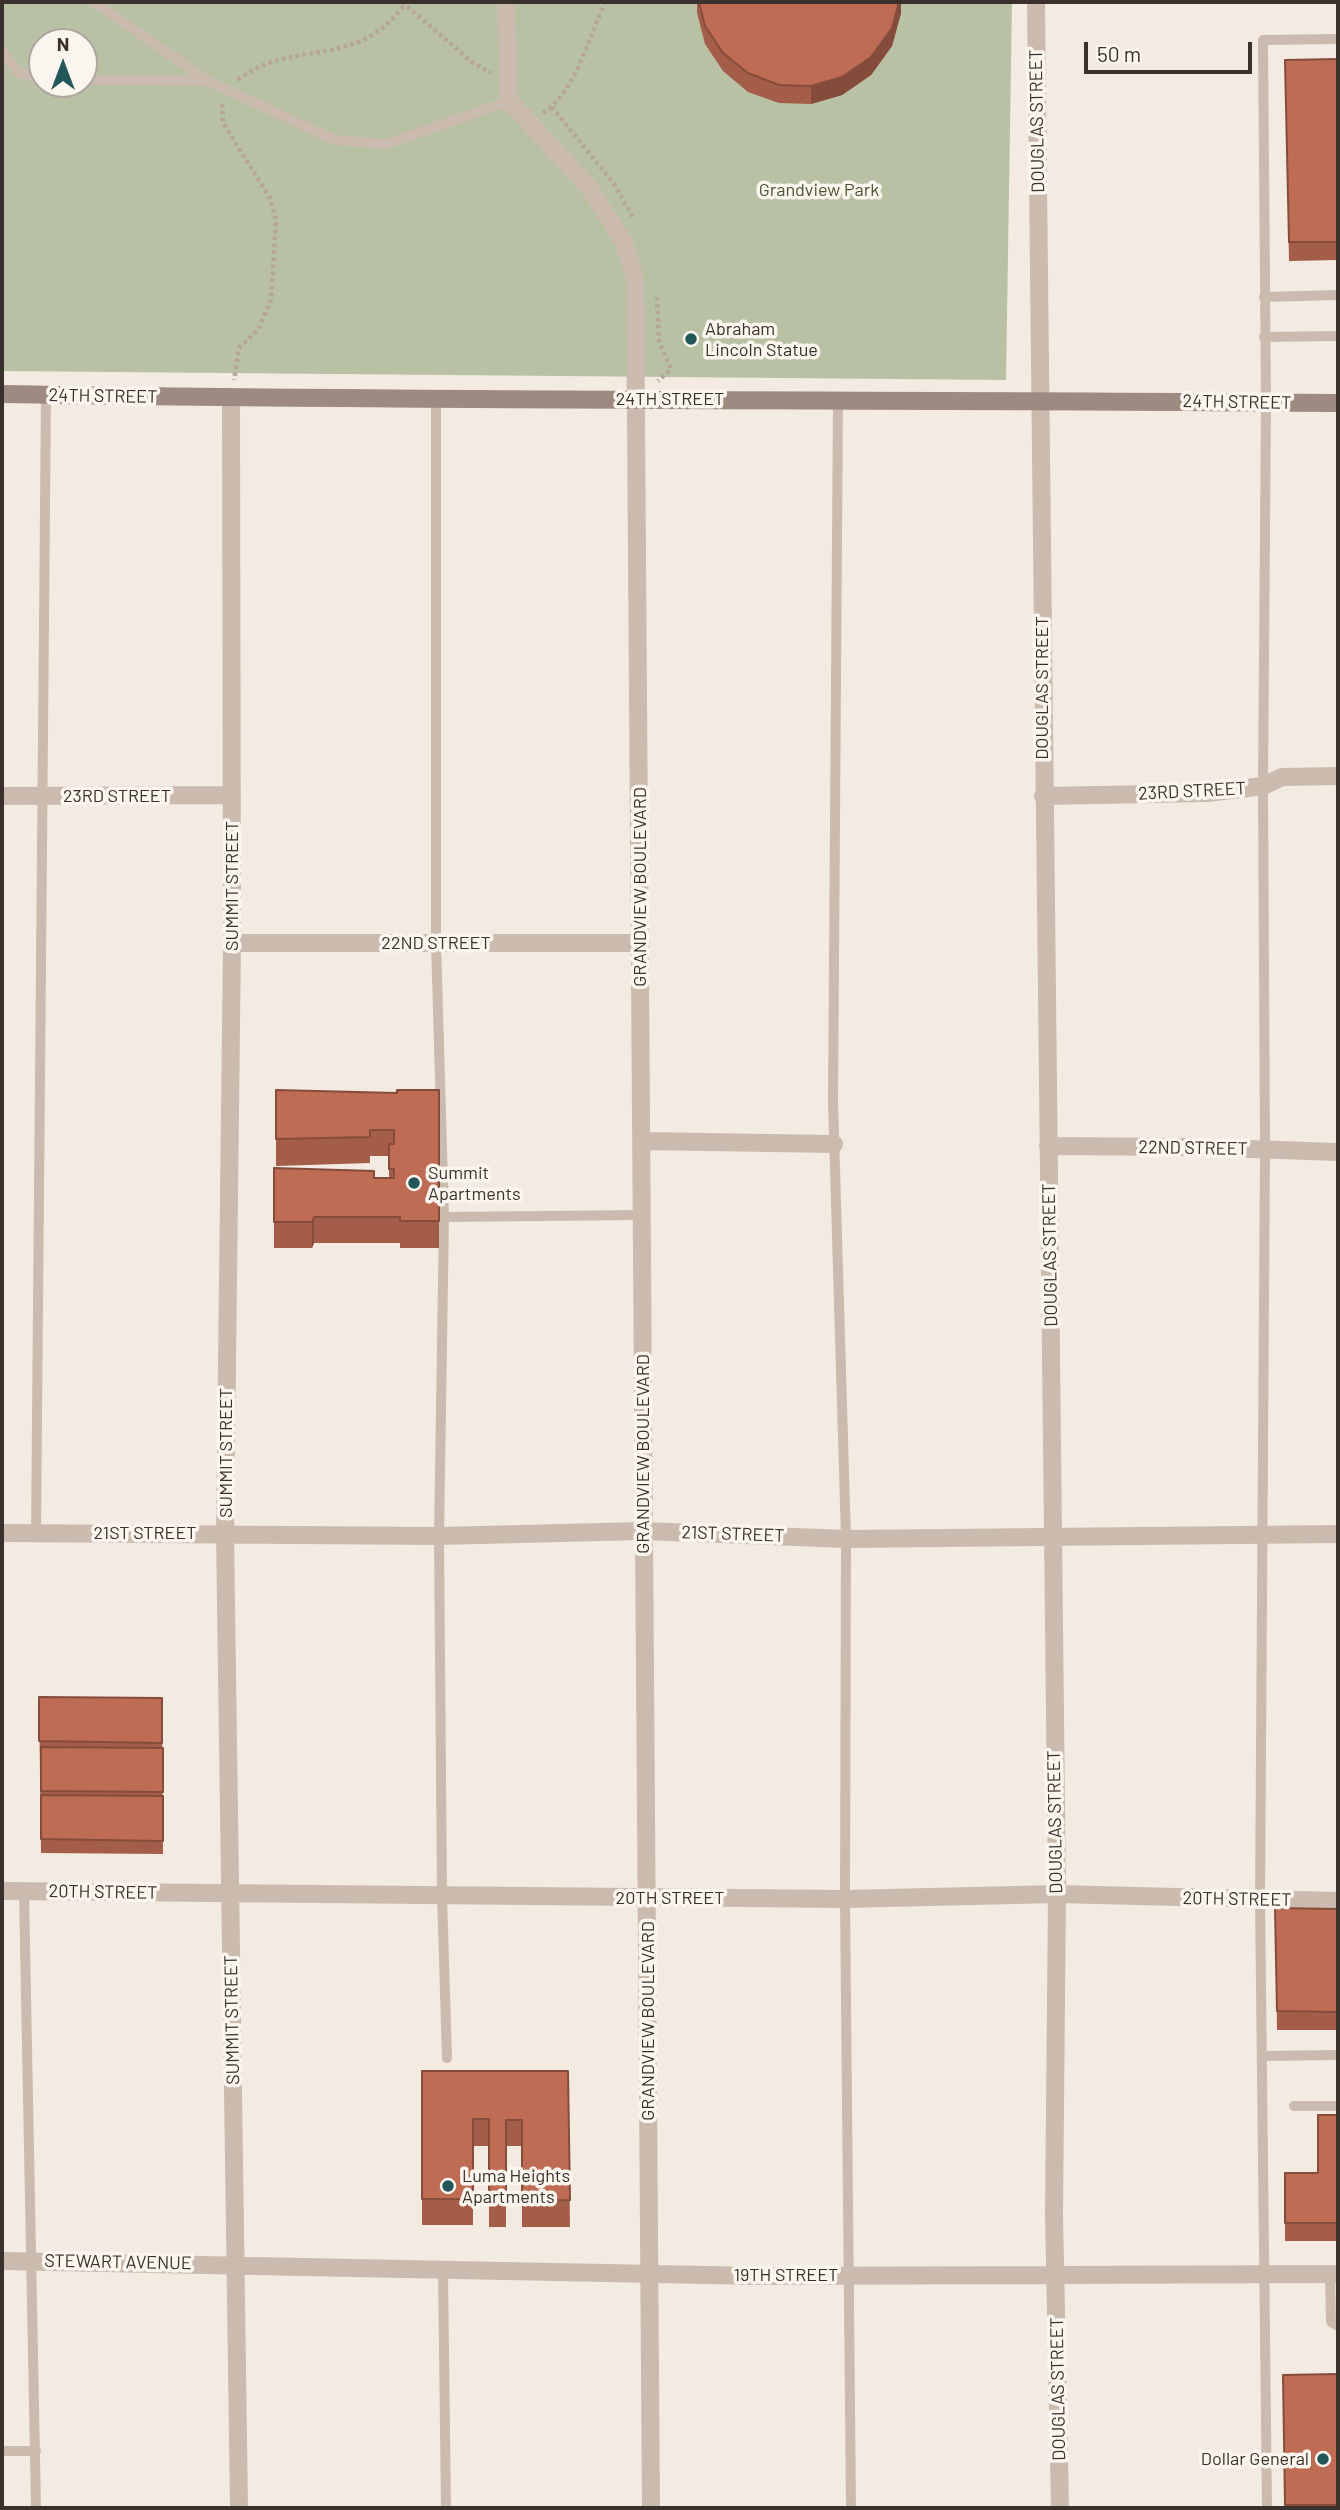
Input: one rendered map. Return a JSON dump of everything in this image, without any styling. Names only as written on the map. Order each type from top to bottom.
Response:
[{"type":"street","points":[[506,2],[506,76],[509,101]]},
{"type":"street","name":"DOUGLAS STREET","points":[[1036,2],[1057,1894],[1055,2274],[1060,2508]]},
{"type":"street","name":"GRANDVIEW BOULEVARD","points":[[509,101],[588,186],[624,242],[635,279],[651,2508]]},
{"type":"street","name":"24TH STREET","points":[[2,394],[231,398],[1040,399],[1338,403]]},
{"type":"street","name":"SUMMIT STREET","points":[[231,398],[232,943],[225,1533],[239,2508]]},
{"type":"street","name":"23RD STREET","points":[[1043,796],[1207,793],[1263,786],[1282,777],[1338,776]]},
{"type":"street","name":"23RD STREET","points":[[2,796],[232,795]]},
{"type":"street","name":"22ND STREET","points":[[232,943],[641,943]]},
{"type":"street","points":[[642,1141],[834,1144]]},
{"type":"street","name":"22ND STREET","points":[[1048,1146],[1338,1152]]},
{"type":"street","name":"21ST STREET","points":[[2,1533],[439,1536],[643,1531],[846,1539],[1338,1534]]},
{"type":"street","name":"20TH STREET","points":[[2,1891],[845,1899],[1057,1894],[1338,1901]]},
{"type":"street","name":"STEWART AVENUE","points":[[2,2261],[234,2263]]},
{"type":"street","name":"19TH STREET","points":[[234,2263],[443,2271],[650,2274],[1334,2274]]},
{"type":"lane","points":[[94,2],[208,81],[335,140],[387,144],[509,101]]},
{"type":"lane","points":[[1267,2508],[1267,2275],[1260,1900],[1265,1150],[1263,786],[1266,403],[1263,40],[1338,39]]},
{"type":"lane","points":[[2,50],[18,73],[28,76]]},
{"type":"lane","points":[[98,80],[208,81]]},
{"type":"lane","points":[[1264,297],[1338,295]]},
{"type":"lane","points":[[1264,337],[1338,336]]},
{"type":"lane","points":[[36,1533],[46,394]]},
{"type":"lane","points":[[436,398],[436,942],[444,1217],[439,1536],[442,1895],[447,2058]]},
{"type":"lane","points":[[838,400],[834,1144],[846,1539],[845,1899],[851,2508]]},
{"type":"lane","points":[[444,1217],[642,1215]]},
{"type":"lane","points":[[24,1892],[37,2508]]},
{"type":"lane","points":[[1262,2056],[1338,2055]]},
{"type":"lane","points":[[1294,2106],[1338,2106]]},
{"type":"lane","points":[[443,2271],[446,2508]]},
{"type":"lane","points":[[1334,2274],[1331,2322],[1338,2326]]},
{"type":"lane","points":[[2,2451],[36,2451]]},
{"type":"path","points":[[527,122],[552,107],[564,91],[581,60],[605,2]]},
{"type":"path","points":[[231,398],[239,348],[258,330],[271,300],[275,220],[270,198],[223,123],[220,111],[226,90],[243,76],[268,64],[347,48],[363,41],[389,24],[404,3],[473,63],[490,73],[506,76]]},
{"type":"green space","name":"Grandview Park","points":[[2,2],[1012,2],[1006,380],[2,371]]},
{"type":"building","points":[[699,2],[899,2],[892,28],[871,57],[842,77],[811,86],[779,85],[748,73],[723,53],[705,26]]},
{"type":"building","points":[[1338,59],[1338,242],[1289,242],[1285,60]]},
{"type":"building","points":[[276,1090],[397,1093],[397,1090],[439,1090],[439,1221],[400,1221],[400,1217],[314,1217],[312,1222],[274,1222],[274,1168],[374,1171],[374,1178],[394,1178],[394,1169],[389,1169],[389,1144],[394,1144],[394,1130],[370,1130],[370,1137],[276,1139]]},
{"type":"building","points":[[39,1697],[162,1698],[162,1743],[39,1741]]},
{"type":"building","points":[[41,1747],[163,1748],[163,1792],[41,1791]]},
{"type":"building","points":[[41,1795],[163,1796],[163,1841],[41,1839]]},
{"type":"building","points":[[1275,1908],[1338,1909],[1338,2012],[1277,2011]]},
{"type":"building","name":"Luma Heights Apartments","points":[[422,2071],[568,2071],[570,2200],[522,2201],[522,2120],[506,2120],[506,2201],[489,2201],[489,2119],[473,2119],[473,2199],[422,2199]]},
{"type":"building","points":[[1318,2115],[1338,2115],[1338,2223],[1285,2223],[1285,2173],[1318,2173]]},
{"type":"building","points":[[1338,2374],[1338,2505],[1285,2505],[1283,2375]]},
{"type":"place","name":"Abraham Lincoln Statue","points":[[691,339]]},
{"type":"place","name":"Summit Apartments","points":[[414,1183]]},
{"type":"place","name":"Luma Heights Apartments","points":[[448,2186]]},
{"type":"place","name":"Dollar General","points":[[1323,2459]]}]
